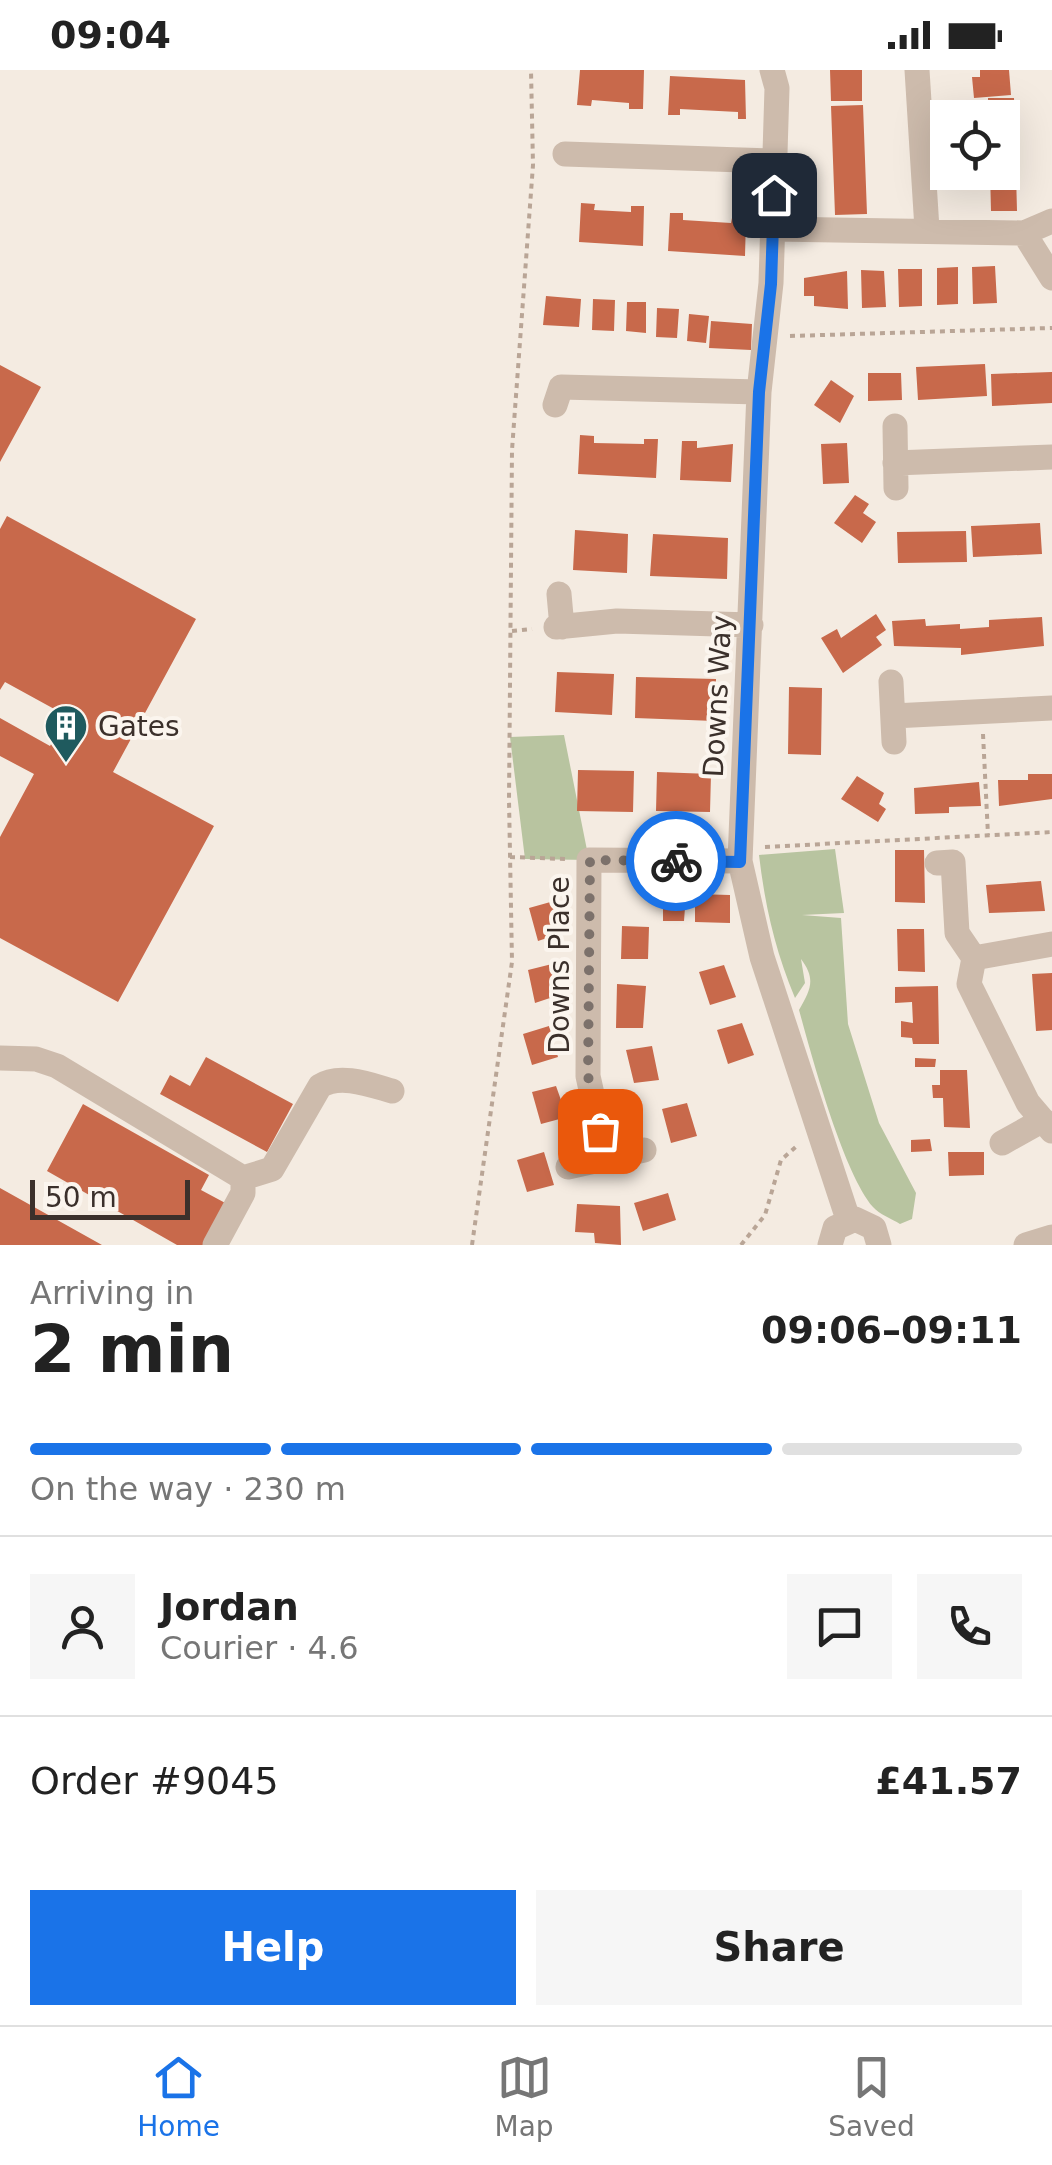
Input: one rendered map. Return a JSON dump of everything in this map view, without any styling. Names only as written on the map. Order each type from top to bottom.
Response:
[{"type":"street","name":"Downs Way","points":[[772,70],[777,88],[774,229],[759,392],[740,856],[762,957],[848,1220]]},
{"type":"street","points":[[917,70],[927,229]]},
{"type":"street","points":[[566,154],[774,160]]},
{"type":"street","points":[[774,229],[1024,233],[1052,221]]},
{"type":"street","points":[[1024,233],[1052,278]]},
{"type":"street","points":[[555,404],[561,387],[759,392]]},
{"type":"street","points":[[895,426],[896,475],[1052,457]]},
{"type":"street","points":[[560,594],[559,627],[617,621],[752,624]]},
{"type":"street","points":[[891,682],[894,742]]},
{"type":"street","points":[[893,716],[1052,708]]},
{"type":"street","name":"Downs Place","points":[[606,1158],[588,1076],[590,860],[740,856]]},
{"type":"street","points":[[951,862],[957,933],[974,958],[969,984],[1028,1103],[1047,1126],[1002,1144]]},
{"type":"street","points":[[974,958],[998,950],[1052,944]]},
{"type":"street","points":[[0,1058],[36,1059],[57,1066],[243,1178]]},
{"type":"street","points":[[243,1178],[272,1168],[320,1086],[328,1081],[360,1082],[392,1091]]},
{"type":"street","points":[[568,1167],[644,1150]]},
{"type":"street","points":[[215,1245],[243,1193],[243,1178]]},
{"type":"street","points":[[830,1245],[834,1228],[848,1220],[868,1223],[885,1244]]},
{"type":"street","points":[[1026,1245],[1052,1237]]},
{"type":"path","points":[[472,1245],[512,962],[512,450],[533,164],[531,70]]},
{"type":"path","points":[[765,336],[1052,328]]},
{"type":"path","points":[[982,712],[988,834]]},
{"type":"path","points":[[740,856],[1052,832]]},
{"type":"path","points":[[510,857],[590,860]]},
{"type":"path","points":[[741,1245],[764,1215],[781,1160],[818,1128]]},
{"type":"green space","points":[[564,735],[589,860],[525,859],[510,737]]},
{"type":"green space","points":[[835,849],[844,913],[802,915],[841,918],[848,1024],[879,1123],[916,1193],[912,1219],[900,1224],[873,1207],[851,1168],[799,1010],[809,990],[809,972],[801,959],[805,983],[795,998],[776,945],[764,892],[759,855]]},
{"type":"building","points":[[580,70],[644,70],[643,109],[629,109],[629,103],[592,100],[591,106],[577,105]]},
{"type":"building","points":[[830,70],[862,70],[862,101],[831,101]]},
{"type":"building","points":[[980,70],[1009,70],[1011,95],[974,98],[972,77],[980,77]]},
{"type":"building","points":[[670,76],[745,80],[746,119],[738,119],[738,112],[680,109],[680,115],[668,115]]},
{"type":"building","points":[[863,105],[867,214],[835,215],[831,106]]},
{"type":"building","points":[[990,190],[1016,190],[1017,211],[991,211]]},
{"type":"building","points":[[581,203],[595,204],[594,210],[631,212],[631,206],[644,206],[643,246],[579,242]]},
{"type":"building","points":[[670,213],[683,213],[683,220],[731,223],[732,218],[746,218],[745,256],[668,251]]},
{"type":"building","points":[[995,266],[997,303],[973,304],[972,267]]},
{"type":"building","points":[[958,267],[958,304],[937,305],[937,268]]},
{"type":"building","points":[[898,269],[922,269],[922,306],[899,307]]},
{"type":"building","points":[[861,270],[884,271],[886,307],[862,308]]},
{"type":"building","points":[[847,271],[848,309],[814,306],[814,296],[804,296],[804,278]]},
{"type":"building","points":[[546,296],[581,299],[579,327],[543,325]]},
{"type":"building","points":[[593,299],[615,300],[614,331],[592,330]]},
{"type":"building","points":[[627,302],[646,302],[646,333],[626,331]]},
{"type":"building","points":[[657,308],[679,309],[677,338],[656,337]]},
{"type":"building","points":[[689,314],[709,316],[706,343],[687,341]]},
{"type":"building","points":[[711,321],[752,324],[751,350],[709,348]]},
{"type":"building","points":[[985,364],[987,396],[918,400],[916,367]]},
{"type":"building","points":[[0,365],[41,387],[0,462]]},
{"type":"building","points":[[1052,372],[1052,403],[992,406],[991,374]]},
{"type":"building","points":[[868,373],[901,373],[902,400],[868,401]]},
{"type":"building","points":[[831,380],[854,396],[840,423],[814,405]]},
{"type":"building","points":[[580,435],[594,436],[594,443],[644,444],[644,439],[658,439],[656,478],[578,474]]},
{"type":"building","points":[[682,441],[697,441],[697,448],[733,444],[731,482],[680,480]]},
{"type":"building","points":[[847,443],[849,483],[823,484],[821,444]]},
{"type":"building","points":[[855,495],[869,504],[863,513],[876,522],[862,543],[834,523]]},
{"type":"building","name":"Gates","points":[[7,516],[196,619],[113,772],[214,826],[118,1002],[0,938],[0,837],[34,774],[0,756],[0,718],[50,746],[67,716],[5,682],[0,690],[0,529]]},
{"type":"building","points":[[1040,523],[1042,554],[973,557],[971,526]]},
{"type":"building","points":[[575,530],[628,534],[627,573],[573,570]]},
{"type":"building","points":[[966,531],[967,562],[898,563],[897,532]]},
{"type":"building","points":[[653,534],[728,538],[727,579],[650,576]]},
{"type":"building","points":[[876,614],[886,630],[876,637],[882,645],[843,673],[821,638],[837,629],[841,638]]},
{"type":"building","points":[[1042,617],[1044,646],[961,655],[961,648],[894,646],[892,621],[925,619],[926,626],[960,624],[960,629],[989,627],[989,620]]},
{"type":"building","points":[[557,672],[614,674],[612,715],[555,712]]},
{"type":"building","points":[[636,677],[716,679],[715,721],[635,718]]},
{"type":"building","points":[[789,687],[822,688],[821,755],[788,754]]},
{"type":"building","points":[[578,770],[634,771],[633,812],[577,811]]},
{"type":"building","points":[[657,772],[711,774],[710,812],[656,811]]},
{"type":"building","points":[[1028,774],[1052,774],[1052,799],[999,806],[998,780],[1028,780]]},
{"type":"building","points":[[857,776],[884,793],[879,804],[886,809],[878,822],[841,799]]},
{"type":"building","points":[[979,782],[981,806],[949,807],[949,813],[915,814],[914,788]]},
{"type":"building","points":[[895,850],[924,850],[925,903],[895,902]]},
{"type":"building","points":[[1041,881],[1045,911],[989,913],[986,885]]},
{"type":"building","points":[[663,892],[686,894],[684,921],[663,921]]},
{"type":"building","points":[[695,894],[730,895],[730,923],[695,922]]},
{"type":"building","points":[[554,901],[565,932],[538,941],[529,908]]},
{"type":"building","points":[[622,926],[649,927],[648,959],[621,959]]},
{"type":"building","points":[[897,929],[924,929],[925,972],[898,971]]},
{"type":"building","points":[[552,964],[559,995],[535,1003],[528,970]]},
{"type":"building","points":[[724,965],[736,997],[710,1005],[699,972]]},
{"type":"building","points":[[1052,973],[1052,1030],[1036,1031],[1032,974]]},
{"type":"building","points":[[617,984],[646,986],[643,1028],[616,1028]]},
{"type":"building","points":[[938,986],[939,1044],[913,1044],[912,1038],[901,1037],[901,1021],[913,1023],[912,1002],[895,1003],[895,987]]},
{"type":"building","points":[[742,1023],[754,1055],[728,1064],[717,1030]]},
{"type":"building","points":[[549,1026],[558,1057],[532,1065],[523,1034]]},
{"type":"building","points":[[652,1046],[659,1080],[634,1083],[626,1050]]},
{"type":"building","points":[[206,1057],[293,1104],[267,1152],[160,1094],[170,1075],[190,1086]]},
{"type":"building","points":[[915,1058],[936,1059],[935,1067],[915,1067]]},
{"type":"building","points":[[940,1070],[967,1070],[970,1128],[944,1127],[943,1098],[933,1098],[932,1085],[940,1085]]},
{"type":"building","points":[[556,1086],[567,1117],[541,1124],[532,1092]]},
{"type":"building","points":[[687,1103],[697,1136],[671,1143],[662,1109]]},
{"type":"building","points":[[83,1104],[209,1175],[201,1190],[229,1205],[207,1245],[177,1245],[47,1171]]},
{"type":"building","points":[[930,1139],[932,1151],[911,1152],[911,1140]]},
{"type":"building","points":[[544,1152],[554,1185],[527,1192],[517,1160]]},
{"type":"building","points":[[948,1152],[984,1152],[984,1175],[949,1176]]},
{"type":"building","points":[[0,1188],[102,1245],[0,1245]]},
{"type":"building","points":[[668,1193],[676,1220],[643,1231],[634,1203]]},
{"type":"building","points":[[577,1204],[620,1206],[621,1245],[595,1243],[594,1233],[575,1232]]},
{"type":"way so far","points":[[600,1131],[588,1076],[590,860],[676,861]]},
{"type":"place","name":"Gates","points":[[66,764]]},
{"type":"route","points":[[676,861],[740,862],[759,392],[771,284],[774,195]]}]
